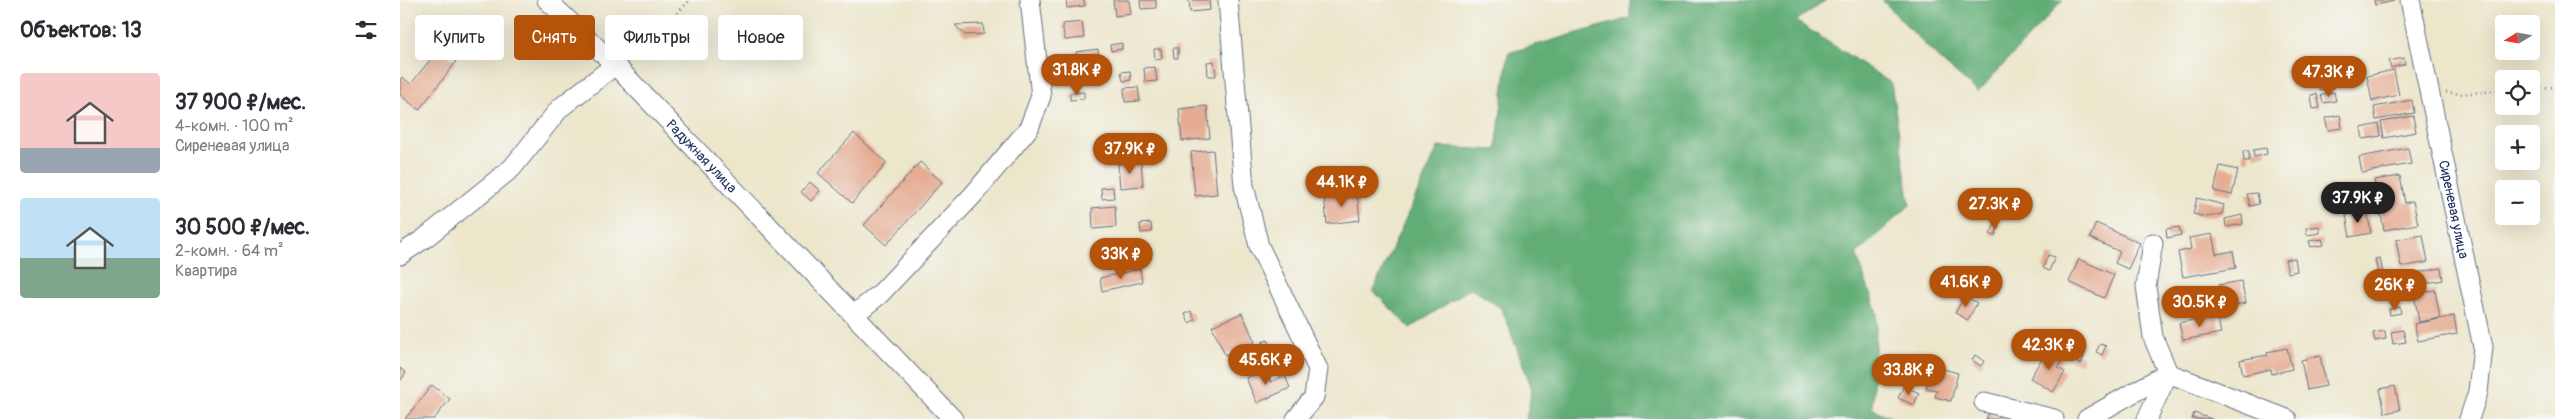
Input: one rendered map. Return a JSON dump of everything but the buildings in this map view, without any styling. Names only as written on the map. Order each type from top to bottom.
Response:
[{"type":"street","name":"Радужная улица","points":[[547,0],[615,65],[855,314],[953,419]]},
{"type":"street","points":[[855,314],[886,287],[973,195],[1029,128],[1041,96],[1030,0]]},
{"type":"street","points":[[1228,0],[1244,186],[1257,237],[1318,369],[1314,397],[1296,419]]},
{"type":"street","name":"Сиреневая улица","points":[[2410,0],[2483,347],[2478,392],[2469,419]]},
{"type":"street","points":[[400,255],[425,238],[512,168],[560,108],[615,65]]},
{"type":"street","points":[[2153,243],[2146,286],[2153,337],[2168,373],[2287,419]]},
{"type":"street","points":[[2087,419],[2168,373]]},
{"type":"street","points":[[2147,419],[2168,373]]},
{"type":"street","points":[[1984,402],[2054,419]]},
{"type":"path","points":[[615,65],[659,32],[690,0]]},
{"type":"path","points":[[2428,87],[2460,94],[2495,91]]},
{"type":"path","points":[[2540,88],[2555,87]]},
{"type":"green space","points":[[1630,0],[1826,0],[1796,21],[1891,83],[1910,205],[1856,254],[1877,313],[1872,408],[1893,419],[1526,419],[1532,389],[1502,309],[1471,288],[1410,328],[1373,291],[1438,147],[1496,150],[1508,53],[1630,18]]},
{"type":"green space","points":[[1882,0],[2063,0],[1978,92],[1939,59]]}]
